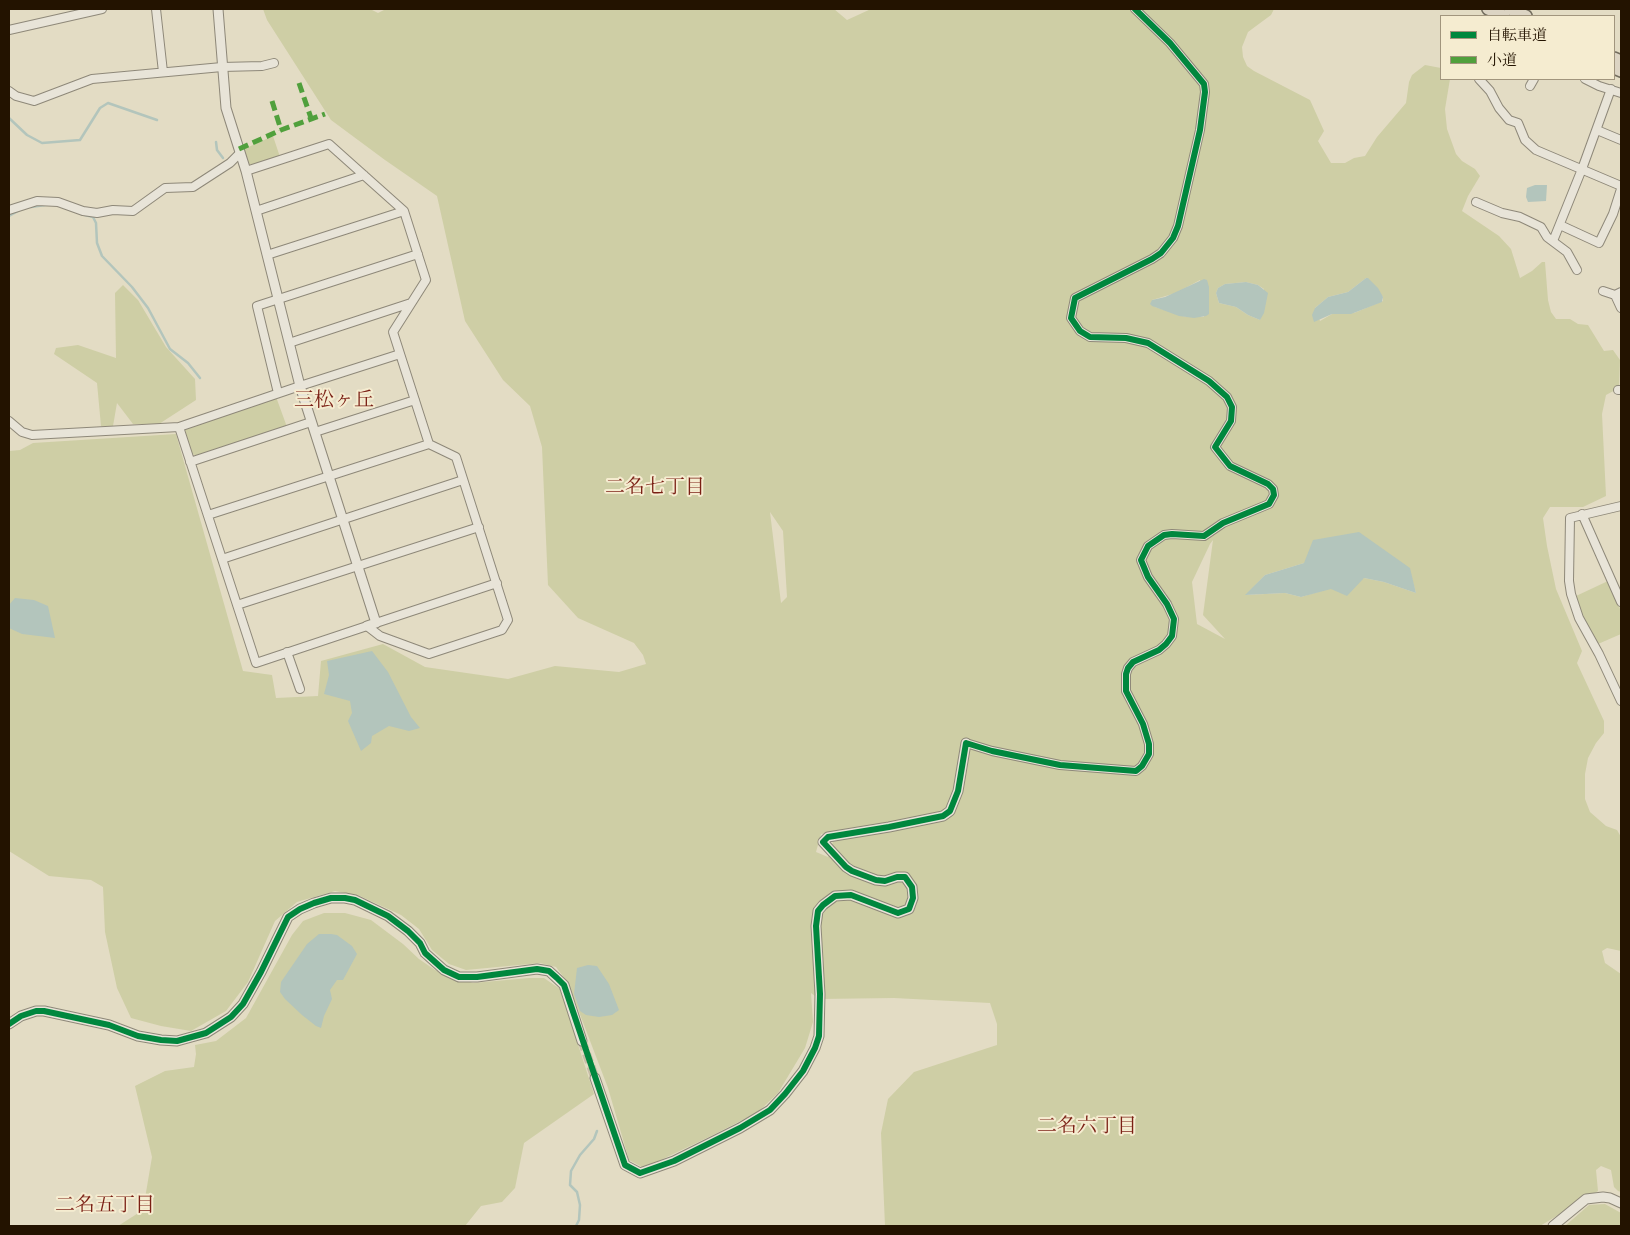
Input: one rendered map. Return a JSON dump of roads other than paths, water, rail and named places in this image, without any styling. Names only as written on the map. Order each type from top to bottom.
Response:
[{"type":"main road","points":[[1488,9],[1502,15]]},
{"type":"main road","points":[[1510,9],[1524,15]]},
{"type":"street","points":[[9,30],[66,13],[102,9]]},
{"type":"street","points":[[156,9],[163,72]]},
{"type":"street","points":[[218,9],[226,108],[246,170],[300,386],[376,623]]},
{"type":"street","points":[[595,1078],[625,1165],[640,1173],[674,1161],[740,1128],[770,1110],[785,1094],[803,1071],[815,1048],[819,1036],[820,994],[816,926],[818,911],[836,896],[851,895],[898,913],[909,909],[913,898],[912,887],[905,877],[897,877],[885,881],[876,880],[846,867],[823,842],[828,837],[943,816],[950,811],[958,791],[966,743],[992,751],[1060,765],[1136,771],[1142,766],[1149,754],[1149,744],[1143,724],[1126,691],[1126,674],[1133,662],[1159,650],[1166,644],[1172,636],[1174,619],[1167,604],[1148,577],[1141,560],[1148,546],[1164,535],[1204,536],[1223,523],[1269,504],[1274,495],[1273,489],[1268,484],[1230,466],[1215,448],[1232,421],[1232,407],[1227,397],[1209,381],[1148,343],[1126,338],[1090,336],[1080,331],[1071,318],[1075,298],[1162,253],[1173,238],[1178,226],[1200,130],[1205,92],[1204,84],[1170,43],[1135,9]]},
{"type":"street","points":[[9,92],[34,101],[92,79],[222,67],[262,66],[274,63]]},
{"type":"street","points":[[1480,80],[1487,86],[1499,108],[1509,120],[1518,124],[1525,140],[1536,150],[1621,188],[1613,214],[1599,243],[1560,225]]},
{"type":"street","points":[[1601,82],[1621,93]]},
{"type":"street","points":[[1552,241],[1582,169],[1611,89]]},
{"type":"street","points":[[1596,130],[1621,140]]},
{"type":"street","points":[[246,170],[329,144],[404,210],[426,280],[393,332],[429,444]]},
{"type":"street","points":[[9,210],[37,201],[58,202],[82,211],[97,213],[113,210],[133,211],[165,188],[193,187],[230,163],[240,153]]},
{"type":"street","points":[[256,211],[364,175]]},
{"type":"street","points":[[1476,202],[1502,213],[1520,217],[1541,227],[1547,237],[1567,252],[1577,270]]},
{"type":"street","points":[[267,255],[404,210]]},
{"type":"street","points":[[278,393],[256,306],[418,254]]},
{"type":"street","points":[[1603,291],[1618,293],[1621,308]]},
{"type":"street","points":[[289,343],[411,303]]},
{"type":"street","points":[[9,421],[22,432],[32,435],[179,427],[400,354]]},
{"type":"street","points":[[190,462],[415,400]]},
{"type":"street","points":[[179,427],[256,662],[497,583]]},
{"type":"street","points":[[208,515],[429,444],[456,457],[508,620],[502,630],[429,654],[380,636],[367,626]]},
{"type":"street","points":[[222,559],[463,480]]},
{"type":"street","points":[[1621,506],[1582,514],[1570,518],[1569,521],[1569,581],[1571,594],[1579,618],[1599,653],[1621,699]]},
{"type":"street","points":[[1582,514],[1621,602]]},
{"type":"street","points":[[237,606],[478,527]]},
{"type":"street","points":[[287,652],[300,689]]},
{"type":"street","points":[[9,1024],[21,1016],[36,1011],[44,1011],[109,1026],[138,1036],[161,1040],[177,1040],[206,1033],[231,1017],[243,1004],[288,917],[300,908],[331,898],[338,898],[355,900],[388,916],[408,930],[425,952],[444,970],[459,977],[478,977],[537,969],[549,971],[564,985],[582,1041]]},
{"type":"street","points":[[1553,1226],[1586,1199],[1603,1197],[1621,1203]]},
{"type":"waterway","points":[[9,118],[27,135],[42,143],[80,140],[100,108],[108,103],[157,120]]},
{"type":"waterway","points":[[216,142],[217,150],[223,158]]},
{"type":"waterway","points":[[31,207],[45,205]]},
{"type":"waterway","points":[[9,216],[18,211]]},
{"type":"waterway","points":[[81,214],[93,217],[96,223],[97,243],[102,256],[132,287],[148,308],[170,349],[188,363],[200,378]]},
{"type":"waterway","points":[[576,1226],[579,1220],[580,1205],[577,1192],[570,1185],[571,1171],[580,1155],[594,1139],[597,1131]]},
{"type":"tunnel","points":[[582,1041],[595,1078]]},
{"type":"district","name":"三松ヶ丘","points":[[334,403]]},
{"type":"district","name":"二名七丁目","points":[[655,490]]},
{"type":"district","name":"二名六丁目","points":[[1087,1129]]},
{"type":"district","name":"二名五丁目","points":[[105,1208]]}]
